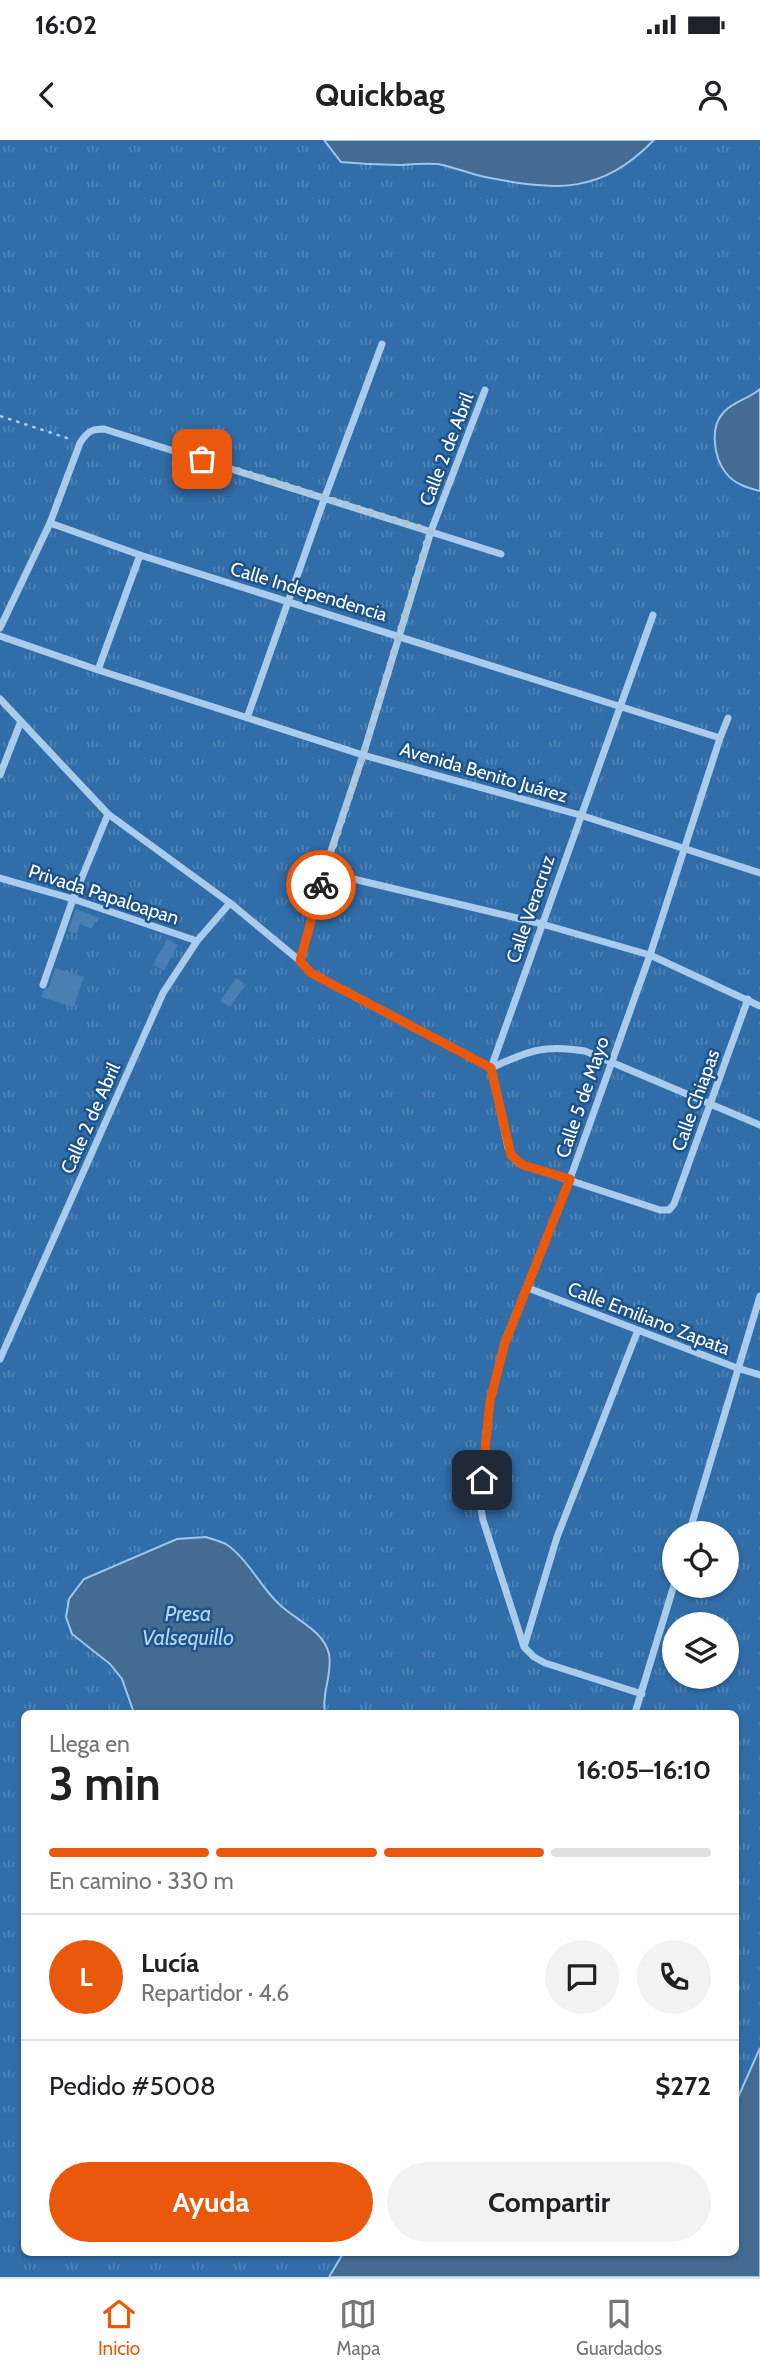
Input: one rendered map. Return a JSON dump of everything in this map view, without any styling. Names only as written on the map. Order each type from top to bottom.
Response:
[{"type":"street","points":[[247,718],[324,497],[382,344]]},
{"type":"street","name":"Calle 2 de Abril","points":[[300,961],[324,872],[363,755],[430,531],[485,390]]},
{"type":"street","points":[[0,628],[50,523],[80,443],[86,433],[94,429],[104,429],[500,554]]},
{"type":"street","name":"Calle Independencia","points":[[50,523],[140,555],[720,738]]},
{"type":"street","points":[[98,670],[140,555]]},
{"type":"street","name":"Calle Veracruz","points":[[491,1068],[653,615]]},
{"type":"street","name":"Avenida Benito Juárez","points":[[0,636],[363,755],[580,815],[760,873]]},
{"type":"street","points":[[0,699],[108,814],[230,903],[311,973],[491,1068],[511,1155],[523,1165],[570,1179]]},
{"type":"street","name":"Calle 5 de Mayo","points":[[524,1647],[482,1520],[480,1504],[490,1401],[505,1343],[570,1179],[650,955],[728,718]]},
{"type":"street","points":[[0,775],[21,721]]},
{"type":"street","points":[[43,985],[73,899],[108,814]]},
{"type":"street","points":[[324,872],[541,924],[650,955],[760,1006]]},
{"type":"street","name":"Privada Papaloapan","points":[[0,878],[73,899],[197,942]]},
{"type":"street","name":"Calle 2 de Abril","points":[[0,1359],[163,993],[197,942],[230,903]]},
{"type":"street","name":"Calle Chiapas","points":[[570,1179],[660,1210],[669,1210],[674,1204],[748,999]]},
{"type":"street","points":[[491,1068],[539,1048],[562,1047],[585,1051],[760,1125]]},
{"type":"street","name":"Calle Emiliano Zapata","points":[[528,1288],[760,1375]]},
{"type":"street","points":[[692,1521],[760,1296]]},
{"type":"street","points":[[638,1330],[557,1537],[524,1647],[545,1663],[642,1694]]},
{"type":"street","points":[[636,1710],[670,1598]]},
{"type":"path","points":[[0,416],[80,443]]},
{"type":"green space","points":[[0,140],[760,140],[760,2277],[0,2277]]},
{"type":"water","points":[[324,140],[654,140],[634,158],[596,180],[556,186],[511,182],[438,164],[341,162]]},
{"type":"water","points":[[760,389],[760,491],[741,485],[729,477],[716,451],[715,434],[719,418],[724,412]]},
{"type":"water","name":"Presa Valsequillo","points":[[206,1537],[226,1544],[248,1566],[273,1598],[321,1639],[330,1661],[325,1710],[133,1710],[122,1679],[110,1664],[72,1634],[66,1617],[69,1599],[84,1579],[177,1539]]},
{"type":"water","points":[[760,2048],[760,2277],[329,2277],[342,2256],[739,2256],[739,2095]]},
{"type":"building","points":[[76,909],[97,917],[92,929],[80,924],[77,934],[68,931]]},
{"type":"building","points":[[167,939],[178,945],[164,970],[153,965]]},
{"type":"building","points":[[55,968],[84,977],[74,1007],[41,997],[43,991],[49,987]]},
{"type":"building","points":[[236,978],[246,985],[230,1007],[220,1001]]},
{"type":"way so far","points":[[202,459],[430,531],[321,885]]},
{"type":"route","points":[[321,885],[300,961],[311,973],[491,1068],[511,1155],[523,1165],[570,1179],[505,1343],[490,1401],[482,1480]]}]
